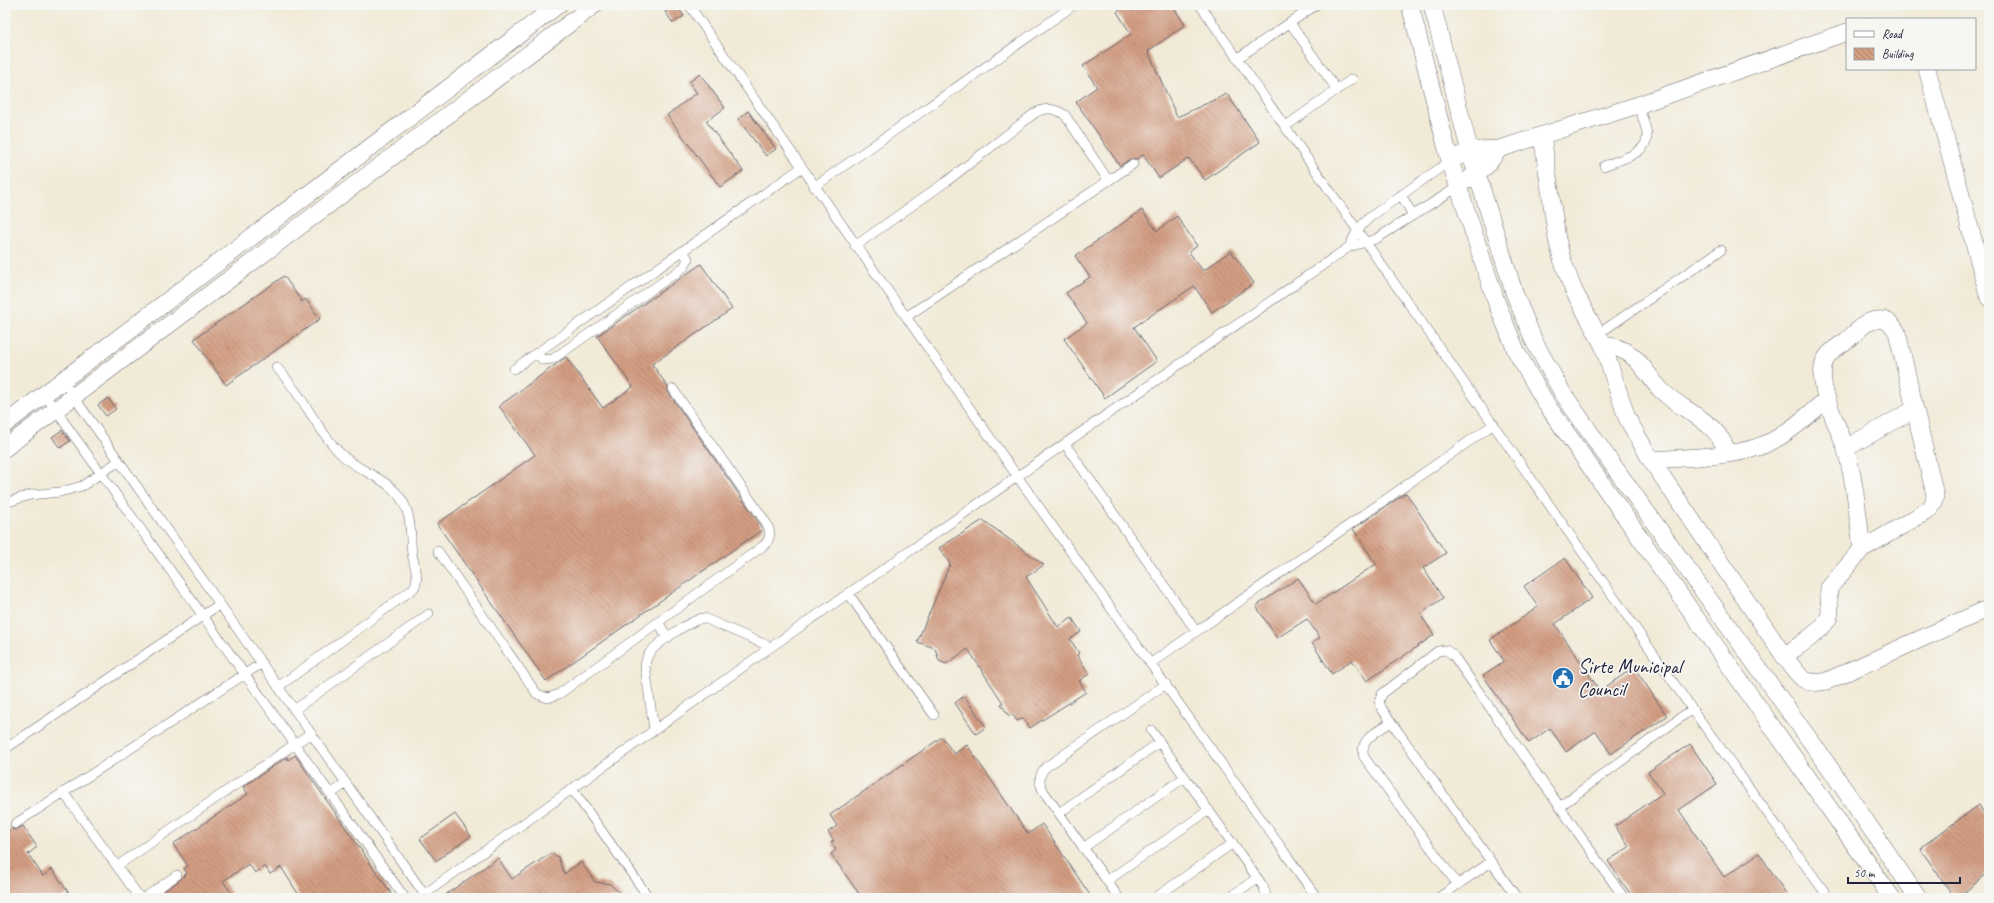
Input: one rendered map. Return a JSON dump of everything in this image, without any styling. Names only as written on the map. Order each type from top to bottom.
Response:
[{"type":"street","points":[[5,424],[558,5]]},
{"type":"street","points":[[5,448],[594,5]]},
{"type":"street","points":[[1410,5],[1450,160],[1498,304],[1518,353],[1547,404],[1892,898]]},
{"type":"street","points":[[1432,5],[1476,174],[1515,295],[1534,343],[1562,392],[1827,764],[1918,898]]},
{"type":"street","points":[[1450,160],[1470,152],[1499,149],[1638,105],[1846,32]]},
{"type":"street","points":[[1927,70],[1989,298]]},
{"type":"street","points":[[1542,135],[1557,239],[1562,259],[1573,289],[1600,340],[1627,418],[1651,460],[1784,656],[1805,681],[1812,683],[1827,681],[1985,610]]},
{"type":"street","points":[[1459,186],[1486,166],[1499,149]]},
{"type":"street","points":[[1784,656],[1823,627],[1828,620],[1830,613],[1828,595],[1830,588],[1862,550],[1928,510],[1934,502],[1935,495],[1897,332],[1893,324],[1884,319],[1867,323],[1828,355],[1824,363],[1823,374],[1826,400],[1846,448],[1855,488],[1862,550]]},
{"type":"street","points":[[1600,340],[1632,356],[1669,398],[1714,428],[1723,440],[1728,453]]},
{"type":"street","points":[[1651,460],[1728,453],[1748,450],[1772,442],[1783,435],[1826,400]]},
{"type":"street","points":[[1846,448],[1915,409]]},
{"type":"lane","points":[[689,5],[855,246],[1317,898]]},
{"type":"lane","points":[[814,187],[1074,5]]},
{"type":"lane","points":[[1200,5],[1368,242],[1692,709],[1829,898]]},
{"type":"lane","points":[[1238,58],[1316,5]]},
{"type":"lane","points":[[1290,23],[1337,90]]},
{"type":"lane","points":[[1286,126],[1352,79]]},
{"type":"lane","points":[[1604,166],[1640,150],[1645,145],[1647,133],[1638,105]]},
{"type":"lane","points":[[855,246],[947,181],[1035,113],[1045,109],[1056,110],[1065,115],[1108,180]]},
{"type":"lane","points":[[1349,247],[1358,229],[1370,217],[1450,160]]},
{"type":"lane","points":[[906,317],[1133,164]]},
{"type":"lane","points":[[514,369],[801,168]]},
{"type":"lane","points":[[62,380],[346,783],[423,897],[771,647],[1349,247],[1368,242],[1383,235],[1459,186]]},
{"type":"lane","points":[[1401,195],[1414,215]]},
{"type":"lane","points":[[1600,340],[1721,250]]},
{"type":"lane","points":[[536,353],[547,361],[556,358],[684,267],[688,259],[683,251]]},
{"type":"lane","points":[[276,367],[293,386],[337,451],[352,464],[386,482],[399,495],[404,503],[410,521],[412,552],[417,578],[416,586],[413,589],[278,687]]},
{"type":"lane","points":[[438,551],[534,691],[544,698],[552,698],[559,694],[767,543],[770,530],[765,521],[673,388]]},
{"type":"lane","points":[[44,394],[405,898]]},
{"type":"lane","points":[[1151,663],[1494,424]]},
{"type":"lane","points":[[1065,444],[1196,631]]},
{"type":"lane","points":[[5,503],[30,495],[71,490],[92,481],[120,462]]},
{"type":"lane","points":[[848,593],[934,715]]},
{"type":"lane","points":[[5,749],[220,604]]},
{"type":"lane","points":[[294,710],[429,614]]},
{"type":"lane","points":[[654,730],[645,666],[646,659],[650,652],[668,638],[697,620],[704,618],[771,647]]},
{"type":"lane","points":[[658,622],[668,638]]},
{"type":"lane","points":[[1517,898],[1380,706],[1379,702],[1382,694],[1438,651],[1446,650],[1453,655],[1624,898]]},
{"type":"lane","points":[[15,824],[262,663]]},
{"type":"lane","points":[[1120,898],[1042,789],[1040,781],[1043,770],[1166,684]]},
{"type":"lane","points":[[1559,807],[1692,709]]},
{"type":"lane","points":[[1392,722],[1366,741],[1363,749],[1364,757],[1458,885]]},
{"type":"lane","points":[[1151,730],[1266,890],[1266,898]]},
{"type":"lane","points":[[117,866],[311,733]]},
{"type":"lane","points":[[1059,813],[1160,742]]},
{"type":"lane","points":[[1083,848],[1185,777]]},
{"type":"lane","points":[[331,794],[346,783]]},
{"type":"lane","points":[[572,789],[649,898]]},
{"type":"lane","points":[[63,792],[140,898]]},
{"type":"lane","points":[[1107,881],[1208,810]]},
{"type":"lane","points":[[1155,898],[1233,843]]},
{"type":"lane","points":[[1438,898],[1492,862]]},
{"type":"lane","points":[[144,898],[177,875]]},
{"type":"lane","points":[[1228,898],[1257,878]]},
{"type":"building","points":[[676,5],[684,16],[673,23],[665,12]]},
{"type":"building","points":[[1127,5],[1172,5],[1185,25],[1148,51],[1177,117],[1227,94],[1260,142],[1205,180],[1189,158],[1159,178],[1143,155],[1137,159],[1130,159],[1120,166],[1076,102],[1097,87],[1083,66],[1131,34],[1117,12]]},
{"type":"building","points":[[700,74],[725,108],[706,121],[743,171],[720,187],[667,115],[697,93],[689,82]]},
{"type":"building","points":[[748,111],[776,149],[766,156],[738,119]]},
{"type":"building","points":[[1142,210],[1157,231],[1177,216],[1197,246],[1189,252],[1203,271],[1231,251],[1254,283],[1212,312],[1194,286],[1134,327],[1157,361],[1105,398],[1064,339],[1087,323],[1066,293],[1090,277],[1075,256]]},
{"type":"building","points":[[701,264],[732,309],[652,364],[668,387],[668,392],[763,529],[546,681],[437,524],[535,455],[499,406],[566,357],[603,408],[633,387],[597,336]]},
{"type":"building","points":[[284,276],[302,302],[306,299],[320,319],[226,385],[194,339]]},
{"type":"building","points":[[108,398],[116,409],[106,416],[98,405]]},
{"type":"building","points":[[62,430],[70,441],[60,448],[52,437]]},
{"type":"building","points":[[1406,493],[1446,553],[1423,568],[1443,598],[1420,614],[1434,635],[1367,681],[1352,660],[1332,674],[1312,643],[1320,638],[1307,619],[1277,638],[1256,606],[1298,578],[1316,604],[1376,564],[1353,529]]},
{"type":"building","points":[[983,520],[1044,565],[1026,577],[1058,627],[1072,618],[1081,632],[1070,639],[1079,653],[1077,655],[1089,674],[1079,681],[1086,692],[1030,728],[1023,718],[1017,721],[1012,714],[1009,716],[1001,704],[1003,703],[968,649],[946,664],[939,661],[935,648],[917,642],[950,564],[939,548]]},
{"type":"building","points":[[1565,558],[1592,598],[1555,624],[1600,691],[1634,667],[1667,716],[1611,754],[1596,731],[1566,752],[1550,728],[1529,743],[1483,675],[1504,661],[1490,640],[1538,607],[1524,586]]},
{"type":"building","points":[[964,696],[986,727],[976,734],[955,703]]},
{"type":"building","points":[[942,737],[954,754],[967,745],[1028,834],[1042,824],[1092,898],[862,898],[831,854],[836,850],[831,842],[834,841],[828,832],[837,826],[830,815]]},
{"type":"building","points":[[1690,744],[1717,784],[1679,810],[1724,877],[1759,853],[1789,898],[1633,898],[1608,861],[1629,847],[1615,826],[1663,793],[1648,772]]},
{"type":"building","points":[[295,755],[391,893],[384,898],[301,898],[281,867],[270,874],[265,866],[255,873],[249,864],[223,881],[235,898],[154,898],[180,880],[187,873],[184,869],[188,866],[173,844],[248,794],[243,787],[287,757],[288,760]]},
{"type":"building","points":[[1979,805],[1989,821],[1989,872],[1960,896],[1952,894],[1921,850],[1924,845]]},
{"type":"building","points":[[455,814],[471,836],[436,861],[420,839]]},
{"type":"building","points":[[23,826],[37,847],[28,854],[43,876],[52,869],[69,893],[62,898],[5,898],[5,833],[11,829],[16,830]]},
{"type":"building","points":[[551,853],[558,857],[564,874],[581,862],[595,882],[610,884],[625,898],[441,898],[498,858],[512,879]]},
{"type":"place","name":"Sirte Municipal Council","points":[[1563,678]]}]
